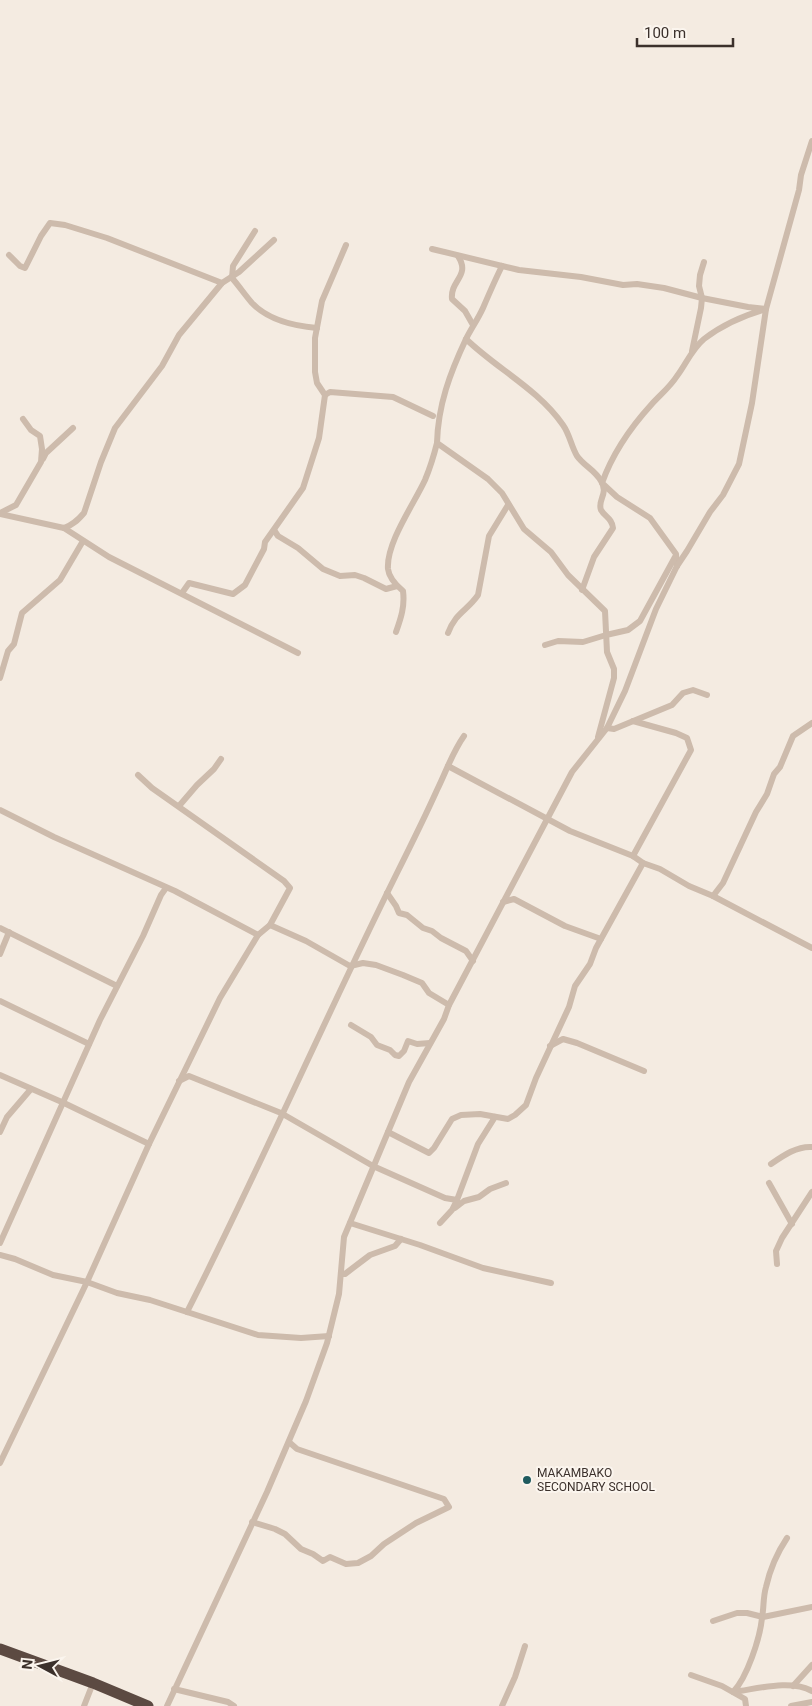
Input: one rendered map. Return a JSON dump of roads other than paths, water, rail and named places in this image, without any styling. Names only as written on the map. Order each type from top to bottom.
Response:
[{"type":"highway","points":[[0,1649],[93,1683],[148,1706]]},
{"type":"street","points":[[167,1706],[289,1442],[306,1401],[329,1336],[339,1294],[344,1237],[409,1082],[444,1019],[449,1005],[502,902],[572,772],[607,728],[625,691],[656,609],[677,566],[710,512],[723,495],[739,464],[752,403],[766,309],[799,190],[801,175],[812,141]]},
{"type":"street","points":[[9,255],[20,266],[25,268],[50,222],[65,224],[132,247],[222,284]]},
{"type":"street","points":[[254,231],[233,266],[232,278],[252,302],[271,316],[317,328]]},
{"type":"street","points":[[64,528],[72,525],[84,513],[101,462],[115,428],[162,366],[179,335],[222,284],[232,278],[274,240]]},
{"type":"street","points":[[182,593],[189,583],[233,594],[245,585],[264,549],[265,542],[304,488],[319,438],[325,395],[317,383],[315,372],[317,328],[322,301],[346,245]]},
{"type":"street","points":[[432,249],[519,270],[581,277],[623,285],[637,284],[664,288],[702,298],[766,309]]},
{"type":"street","points":[[458,256],[463,263],[462,272],[452,292],[452,299],[465,311],[473,325]]},
{"type":"street","points":[[692,352],[702,298],[699,286],[704,262]]},
{"type":"street","points":[[396,632],[403,610],[404,598],[403,591],[397,586],[388,572],[388,561],[393,543],[417,492],[424,482],[437,443],[442,399],[448,380],[502,266]]},
{"type":"street","points":[[602,483],[610,463],[620,446],[650,406],[677,376],[692,352],[703,340],[727,324],[750,313],[766,309]]},
{"type":"street","points":[[466,339],[491,361],[524,384],[550,409],[570,435],[572,447],[578,458],[597,474],[602,483],[604,492],[600,503],[602,511],[609,517],[613,528],[594,558],[582,590]]},
{"type":"street","points":[[325,395],[330,392],[393,397],[433,416]]},
{"type":"street","points":[[23,419],[40,436],[42,448],[41,462]]},
{"type":"street","points":[[0,513],[16,505],[46,453],[73,428]]},
{"type":"street","points":[[437,443],[488,480],[502,493],[524,529],[551,552],[568,575],[605,611],[607,652],[614,669],[614,678],[597,740]]},
{"type":"street","points":[[602,483],[617,497],[650,518],[676,554],[677,566]]},
{"type":"street","points":[[448,633],[452,622],[478,595],[489,536],[508,505]]},
{"type":"street","points":[[0,513],[64,528],[109,557],[298,653]]},
{"type":"street","points":[[274,530],[278,536],[298,548],[324,569],[340,576],[355,575],[386,589],[397,586]]},
{"type":"street","points":[[0,678],[8,651],[14,644],[22,613],[60,580],[83,542]]},
{"type":"street","points":[[545,645],[558,641],[583,642],[628,630],[640,621],[673,564],[676,554]]},
{"type":"street","points":[[607,728],[614,729],[672,705],[683,692],[693,690],[707,694]]},
{"type":"street","points":[[633,721],[687,738],[691,750],[633,856]]},
{"type":"street","points":[[713,896],[723,883],[756,812],[767,794],[774,774],[780,767],[793,736],[812,723]]},
{"type":"street","points":[[187,1312],[236,1213],[350,966],[387,893],[453,753],[464,736]]},
{"type":"street","points":[[179,806],[221,759]]},
{"type":"street","points":[[448,766],[570,831],[660,869],[688,886],[713,896],[812,948]]},
{"type":"street","points":[[0,1463],[87,1282],[149,1144],[220,998],[258,935],[270,925],[290,888],[284,881],[152,788],[138,775]]},
{"type":"street","points":[[0,810],[166,888],[258,935]]},
{"type":"street","points":[[388,1132],[429,1153],[452,1119],[461,1115],[480,1114],[508,1118],[526,1105],[568,1007],[575,986],[590,964],[601,939],[643,863]]},
{"type":"street","points":[[0,1244],[89,1044],[166,888]]},
{"type":"street","points":[[387,893],[396,906],[398,913],[407,915],[423,928],[466,950],[473,961]]},
{"type":"street","points":[[502,902],[514,900],[565,926],[601,939]]},
{"type":"street","points":[[270,925],[350,966],[363,963],[376,965],[403,975],[422,984],[429,992],[449,1005]]},
{"type":"street","points":[[0,928],[117,986]]},
{"type":"street","points":[[0,954],[9,932]]},
{"type":"street","points":[[0,1002],[89,1044]]},
{"type":"street","points":[[351,1025],[371,1037],[377,1045],[399,1056],[404,1051],[408,1041],[417,1044],[430,1043]]},
{"type":"street","points":[[550,1046],[563,1039],[577,1042],[644,1071]]},
{"type":"street","points":[[0,1075],[149,1144]]},
{"type":"street","points":[[179,1081],[190,1076],[282,1113],[373,1166],[438,1195],[457,1200]]},
{"type":"street","points":[[0,1132],[7,1117],[31,1089]]},
{"type":"street","points":[[452,1210],[478,1144],[495,1117]]},
{"type":"street","points":[[771,1164],[788,1153],[801,1148],[812,1147]]},
{"type":"street","points":[[440,1223],[464,1201],[479,1197],[490,1189],[506,1183]]},
{"type":"street","points":[[770,1183],[792,1224]]},
{"type":"street","points":[[777,1264],[776,1251],[812,1192]]},
{"type":"street","points":[[350,1222],[420,1244],[482,1268],[551,1284]]},
{"type":"street","points":[[341,1274],[345,1274],[370,1255],[395,1246],[400,1239]]},
{"type":"street","points":[[0,1255],[15,1259],[53,1275],[87,1282],[117,1293],[150,1300],[258,1335],[301,1338],[329,1336]]},
{"type":"street","points":[[252,1522],[285,1534],[301,1549],[323,1561],[330,1557],[346,1564],[358,1563],[371,1556],[384,1544],[416,1523],[448,1507],[444,1499],[305,1452],[297,1449],[289,1442]]},
{"type":"street","points":[[733,1692],[738,1687],[748,1667],[763,1617],[762,1604],[771,1569],[777,1553],[787,1538]]},
{"type":"street","points":[[714,1621],[737,1614],[747,1613],[763,1617],[812,1607]]},
{"type":"street","points":[[502,1706],[515,1677],[524,1646]]},
{"type":"street","points":[[793,1686],[812,1665]]},
{"type":"street","points":[[690,1675],[722,1686],[733,1692],[745,1699],[746,1706]]},
{"type":"street","points":[[84,1706],[93,1683]]},
{"type":"street","points":[[733,1692],[793,1686],[812,1691]]},
{"type":"street","points":[[174,1689],[228,1702],[234,1706]]},
{"type":"street","points":[[792,1706],[812,1702]]},
{"type":"place","name":"MAKAMBAKO SECONDARY SCHOOL","points":[[527,1480]]}]
